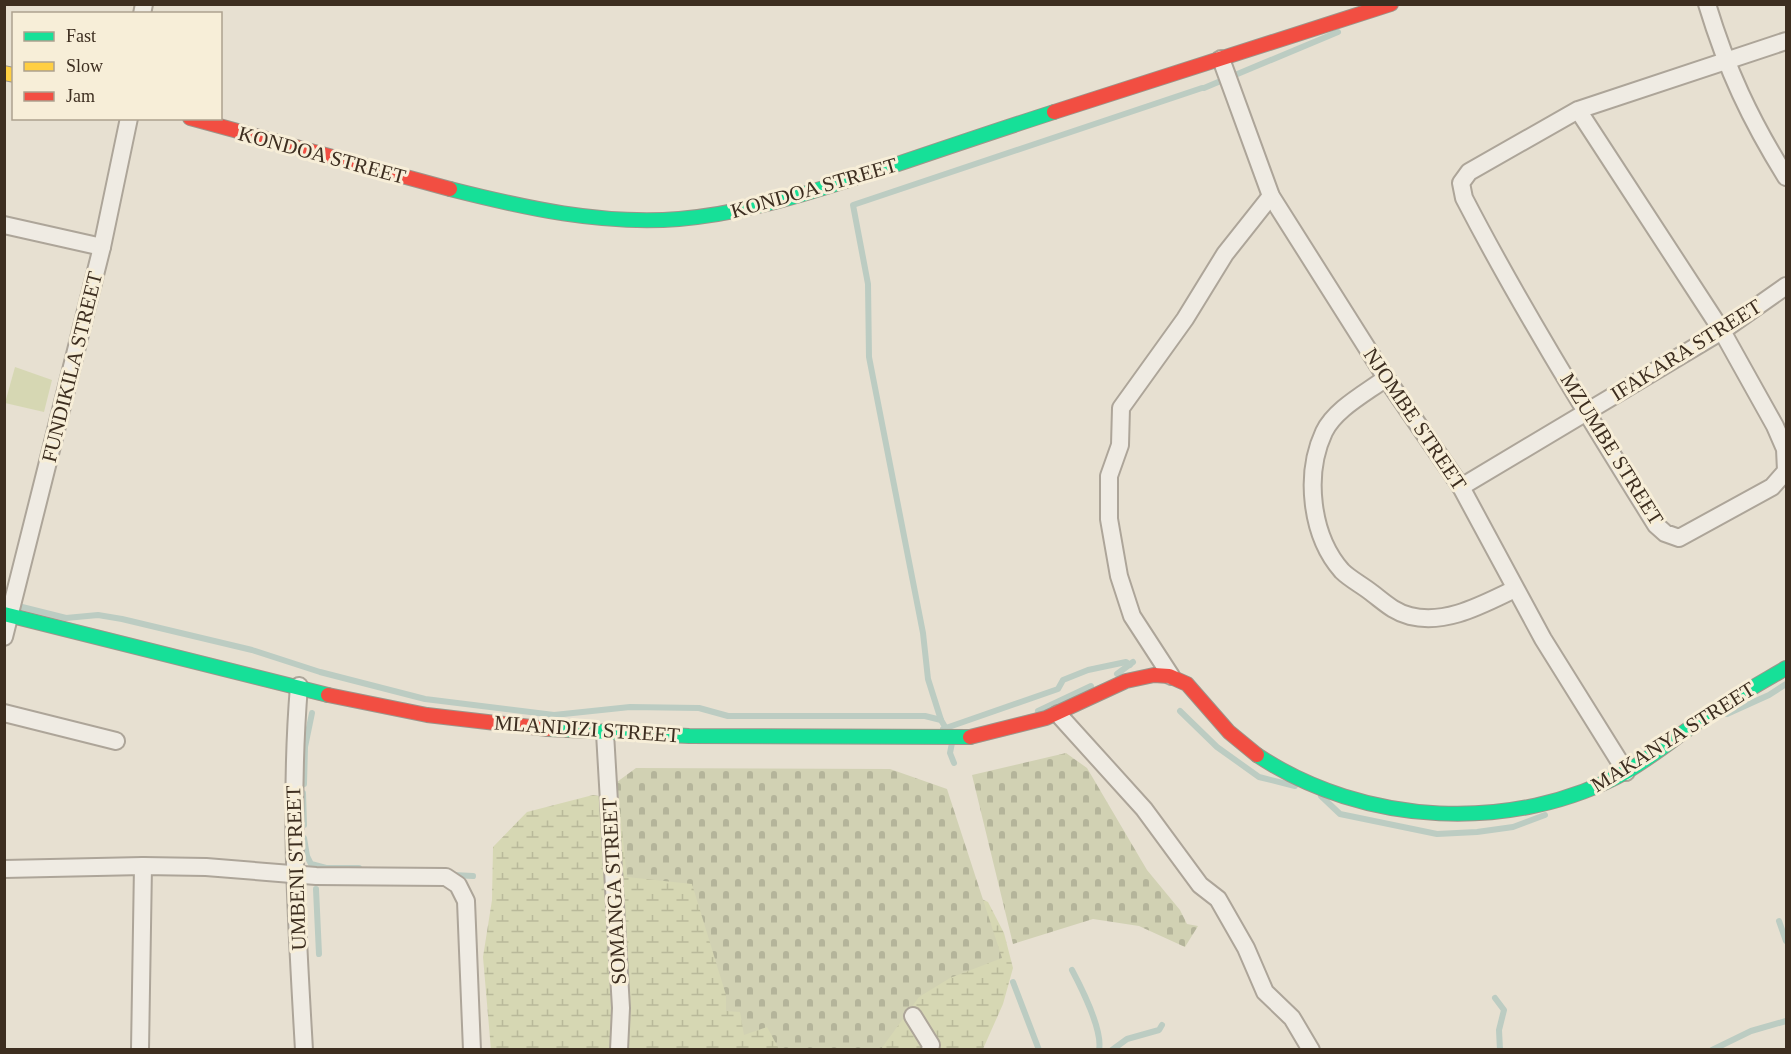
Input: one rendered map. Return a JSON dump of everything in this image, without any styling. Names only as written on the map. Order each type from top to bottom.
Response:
[{"type":"street","name":"KONDOA STREET","points":[[197,120],[403,178],[543,212],[617,219],[679,219],[761,206],[825,188],[1101,96],[1391,4]]},
{"type":"street","points":[[1707,4],[1725,61],[1742,102],[1786,177]]},
{"type":"street","name":"MZUMBE STREET","points":[[1578,110],[1722,331],[1785,449],[1786,471],[1773,487],[1679,538],[1665,533],[1656,525],[1586,412],[1509,285],[1464,198],[1461,183],[1469,172],[1578,110],[1786,40]]},
{"type":"street","name":"NJOMBE STREET","points":[[1221,59],[1270,196],[1386,378],[1461,487],[1515,589],[1626,772]]},
{"type":"street","name":"FUNDIKILA STREET","points":[[4,637],[7,614],[102,248],[129,120]]},
{"type":"street","points":[[1171,676],[1132,616],[1119,576],[1109,519],[1109,477],[1120,445],[1121,408],[1185,319],[1225,254],[1270,196]]},
{"type":"street","points":[[4,225],[102,248]]},
{"type":"street","name":"IFAKARA STREET","points":[[1461,487],[1722,331],[1786,286]]},
{"type":"street","points":[[1386,378],[1344,409],[1324,431],[1313,472],[1317,521],[1324,545],[1343,572],[1389,608],[1411,616],[1450,615],[1476,608],[1515,589]]},
{"type":"street","name":"MLANDIZI STREET","points":[[7,614],[427,715],[605,733],[964,738],[1006,731],[1058,714],[1131,679],[1147,675],[1171,676]]},
{"type":"street","name":"MAKANYA STREET","points":[[1171,676],[1193,691],[1230,732],[1258,758],[1300,779],[1371,805],[1395,810],[1468,816],[1529,808],[1572,798],[1626,772],[1714,711],[1786,668]]},
{"type":"street","name":"UMBENI STREET","points":[[299,686],[294,747],[294,873],[304,1050]]},
{"type":"street","points":[[4,713],[116,741]]},
{"type":"street","points":[[1058,714],[1144,809],[1200,885],[1218,899],[1246,948],[1265,992],[1292,1018],[1311,1050]]},
{"type":"street","name":"SOMANGA STREET","points":[[605,733],[621,1008],[619,1050]]},
{"type":"street","points":[[140,1050],[142,866]]},
{"type":"street","points":[[4,869],[142,866],[316,876],[446,877],[458,885],[466,901],[472,1050]]},
{"type":"street","points":[[913,1016],[931,1045],[930,1050]]},
{"type":"green space","points":[[15,367],[52,380],[44,412],[5,403]]},
{"type":"green space","points":[[1066,753],[1087,768],[1147,870],[1180,910],[1187,924],[1198,926],[1185,947],[1139,926],[1093,919],[1013,944],[972,775]]},
{"type":"green space","points":[[636,768],[890,769],[947,789],[1002,958],[950,978],[919,997],[881,1049],[779,1049],[767,1027],[744,1035],[740,1012],[726,1011],[726,995],[692,884],[627,877],[617,782]]},
{"type":"green space","points":[[593,795],[636,802],[952,885],[988,902],[1004,933],[1013,968],[1003,1004],[983,1049],[491,1050],[483,957],[492,900],[493,847],[527,812]]},
{"type":"waterway","points":[[1204,88],[1338,32]]},
{"type":"waterway","points":[[948,732],[941,720],[928,679],[923,633],[869,357],[868,284],[853,205],[1202,88]]},
{"type":"waterway","points":[[18,606],[66,618],[98,615],[122,619],[252,650],[320,672],[425,699],[554,715],[630,707],[699,708],[728,716],[925,716],[941,720]]},
{"type":"waterway","points":[[943,729],[1058,689],[1063,680],[1088,670],[1126,662],[1130,665]]},
{"type":"waterway","points":[[1117,674],[1133,662]]},
{"type":"waterway","points":[[1727,714],[1769,695],[1786,684]]},
{"type":"waterway","points":[[1038,711],[1091,686]]},
{"type":"waterway","points":[[1180,711],[1217,747],[1259,777],[1295,786]]},
{"type":"waterway","points":[[304,784],[305,747],[312,713]]},
{"type":"waterway","points":[[952,743],[950,753],[954,763]]},
{"type":"waterway","points":[[303,793],[304,825]]},
{"type":"waterway","points":[[1321,796],[1340,814],[1437,834],[1513,827],[1545,815]]},
{"type":"waterway","points":[[304,838],[311,864],[326,868],[359,868]]},
{"type":"waterway","points":[[453,875],[473,876]]},
{"type":"waterway","points":[[316,889],[319,954]]},
{"type":"waterway","points":[[1779,921],[1786,941]]},
{"type":"waterway","points":[[1072,970],[1095,1021],[1099,1050]]},
{"type":"waterway","points":[[1013,982],[1039,1050]]},
{"type":"waterway","points":[[1495,998],[1504,1010],[1499,1030],[1500,1050]]},
{"type":"waterway","points":[[1712,1050],[1751,1031],[1786,1021]]},
{"type":"waterway","points":[[1112,1050],[1127,1039],[1159,1030],[1162,1025]]},
{"type":"traffic: fast","points":[[450,189],[506,203],[592,217],[650,220],[706,216],[732,212],[810,192],[1054,112]]},
{"type":"traffic: fast","points":[[4,614],[328,695]]},
{"type":"traffic: fast","points":[[1257,755],[1299,779],[1344,796],[1391,808],[1439,813],[1488,813],[1536,805],[1582,792],[1626,772],[1722,706],[1786,668]]},
{"type":"traffic: fast","points":[[548,729],[689,736],[970,737]]},
{"type":"traffic: slow","points":[[4,73],[12,75]]},
{"type":"traffic: jam","points":[[1054,112],[1391,4]]},
{"type":"traffic: jam","points":[[197,120],[450,189]]},
{"type":"traffic: jam","points":[[970,737],[1046,718],[1126,681],[1154,675],[1169,676],[1187,684],[1229,732],[1257,755]]},
{"type":"traffic: jam","points":[[328,695],[427,715],[548,729]]}]
